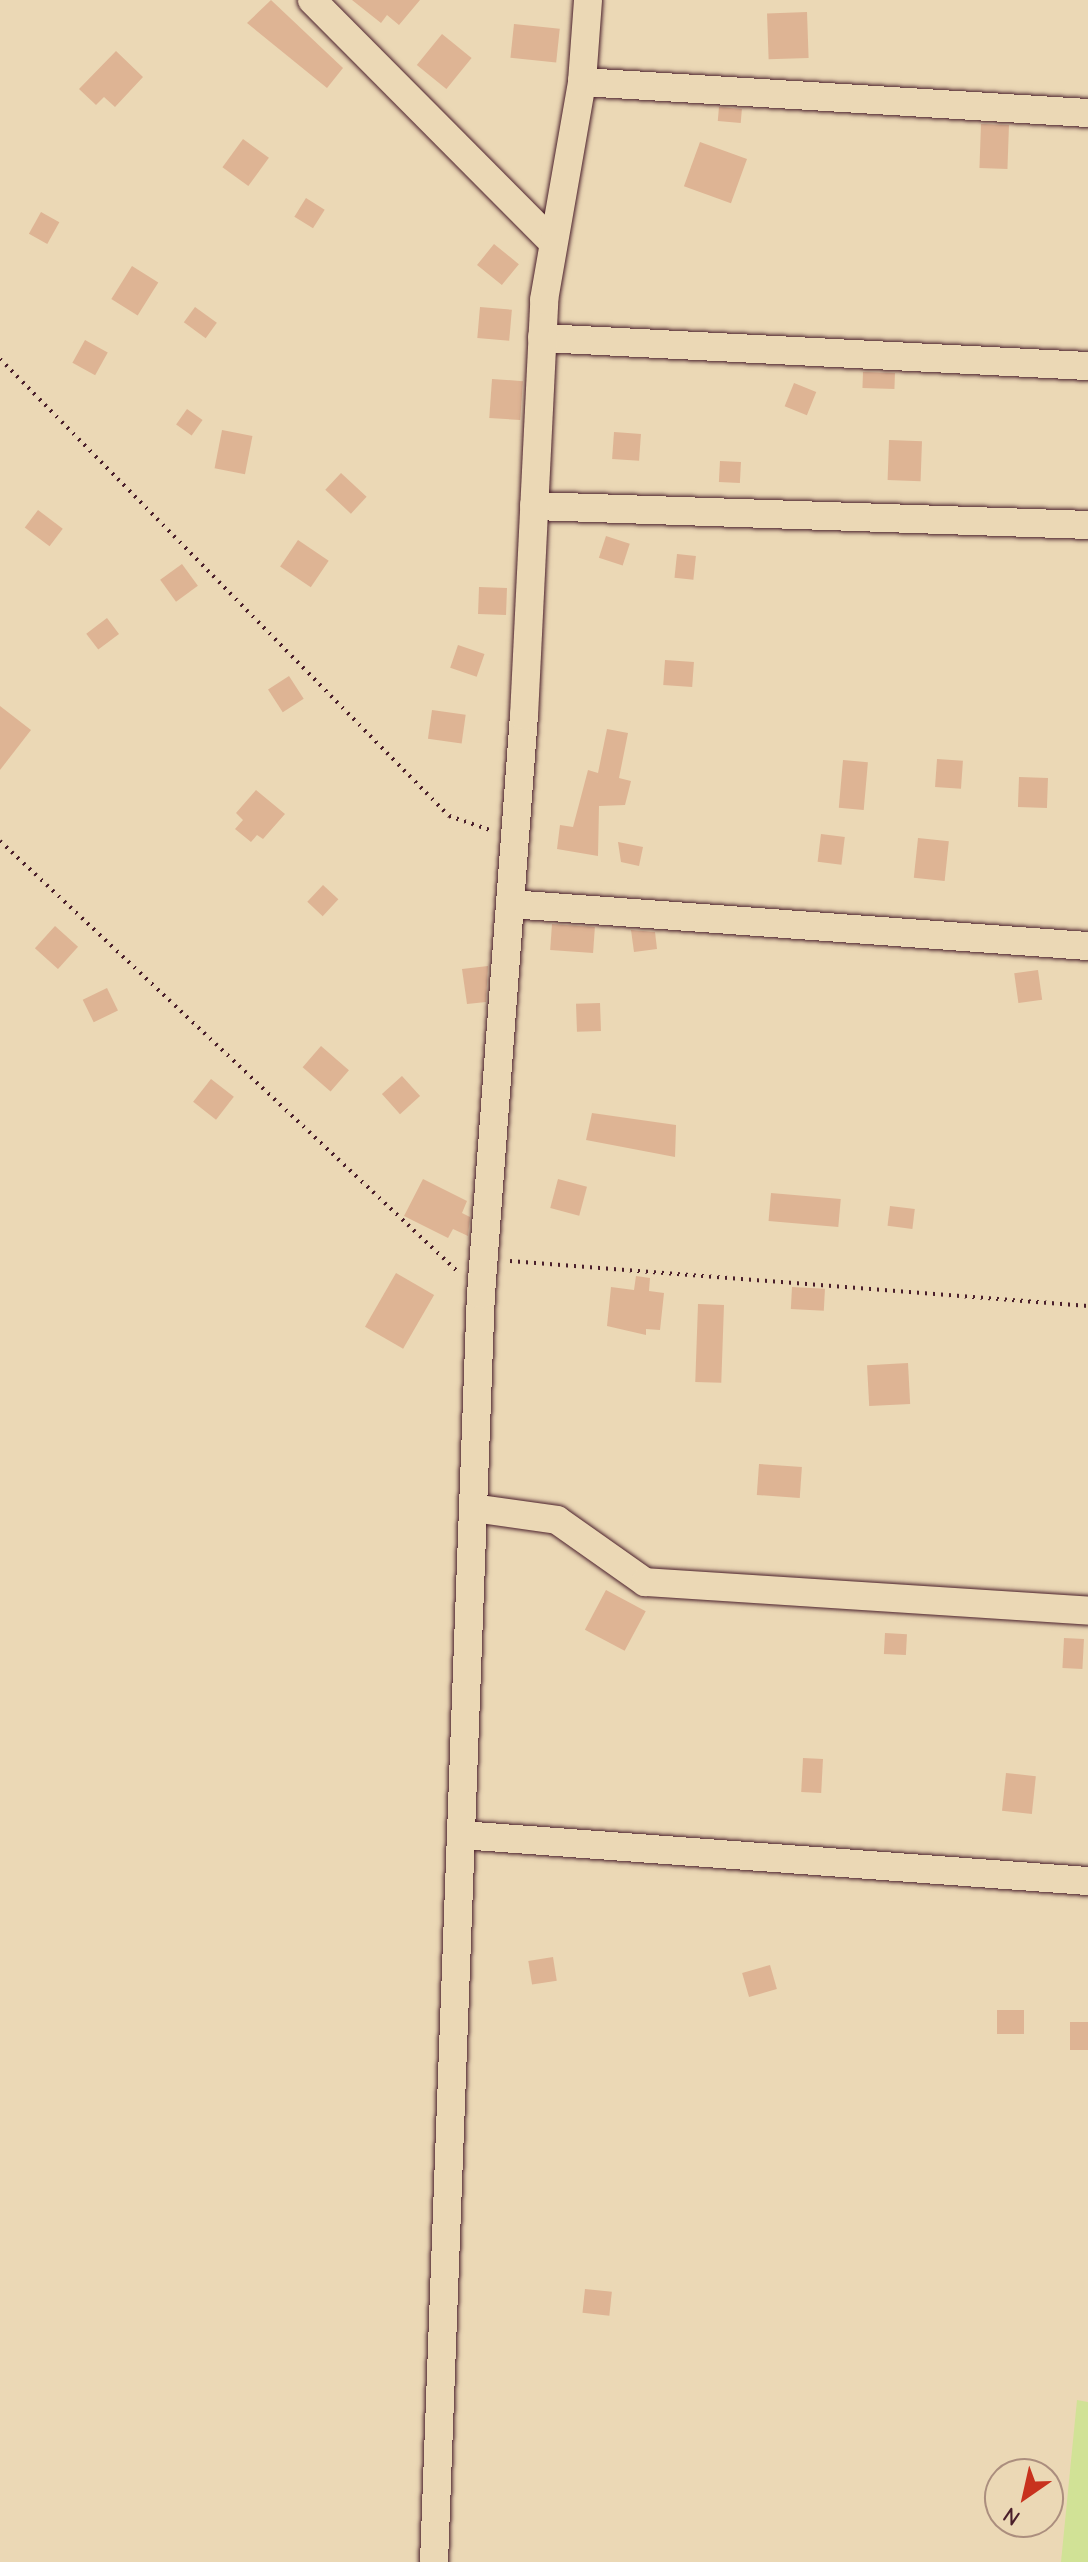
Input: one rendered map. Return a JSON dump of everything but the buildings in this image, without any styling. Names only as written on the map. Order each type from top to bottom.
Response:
[{"type":"street","points":[[312,0],[551,241]]},
{"type":"street","points":[[434,2562],[481,1294],[515,838],[542,338],[551,241],[582,82],[588,0]]},
{"type":"street","points":[[582,82],[1088,113]]},
{"type":"street","points":[[542,338],[1088,366]]},
{"type":"street","points":[[534,506],[1088,525]]},
{"type":"street","points":[[510,904],[1088,946]]},
{"type":"street","points":[[473,1508],[557,1520],[645,1582],[1088,1611]]},
{"type":"street","points":[[461,1835],[1088,1881]]},
{"type":"path","points":[[0,359],[449,816],[515,838]]},
{"type":"path","points":[[0,841],[481,1294]]},
{"type":"path","points":[[484,1259],[1088,1306]]},
{"type":"green space","points":[[1077,2400],[1088,2402],[1088,2562],[1061,2562]]}]
